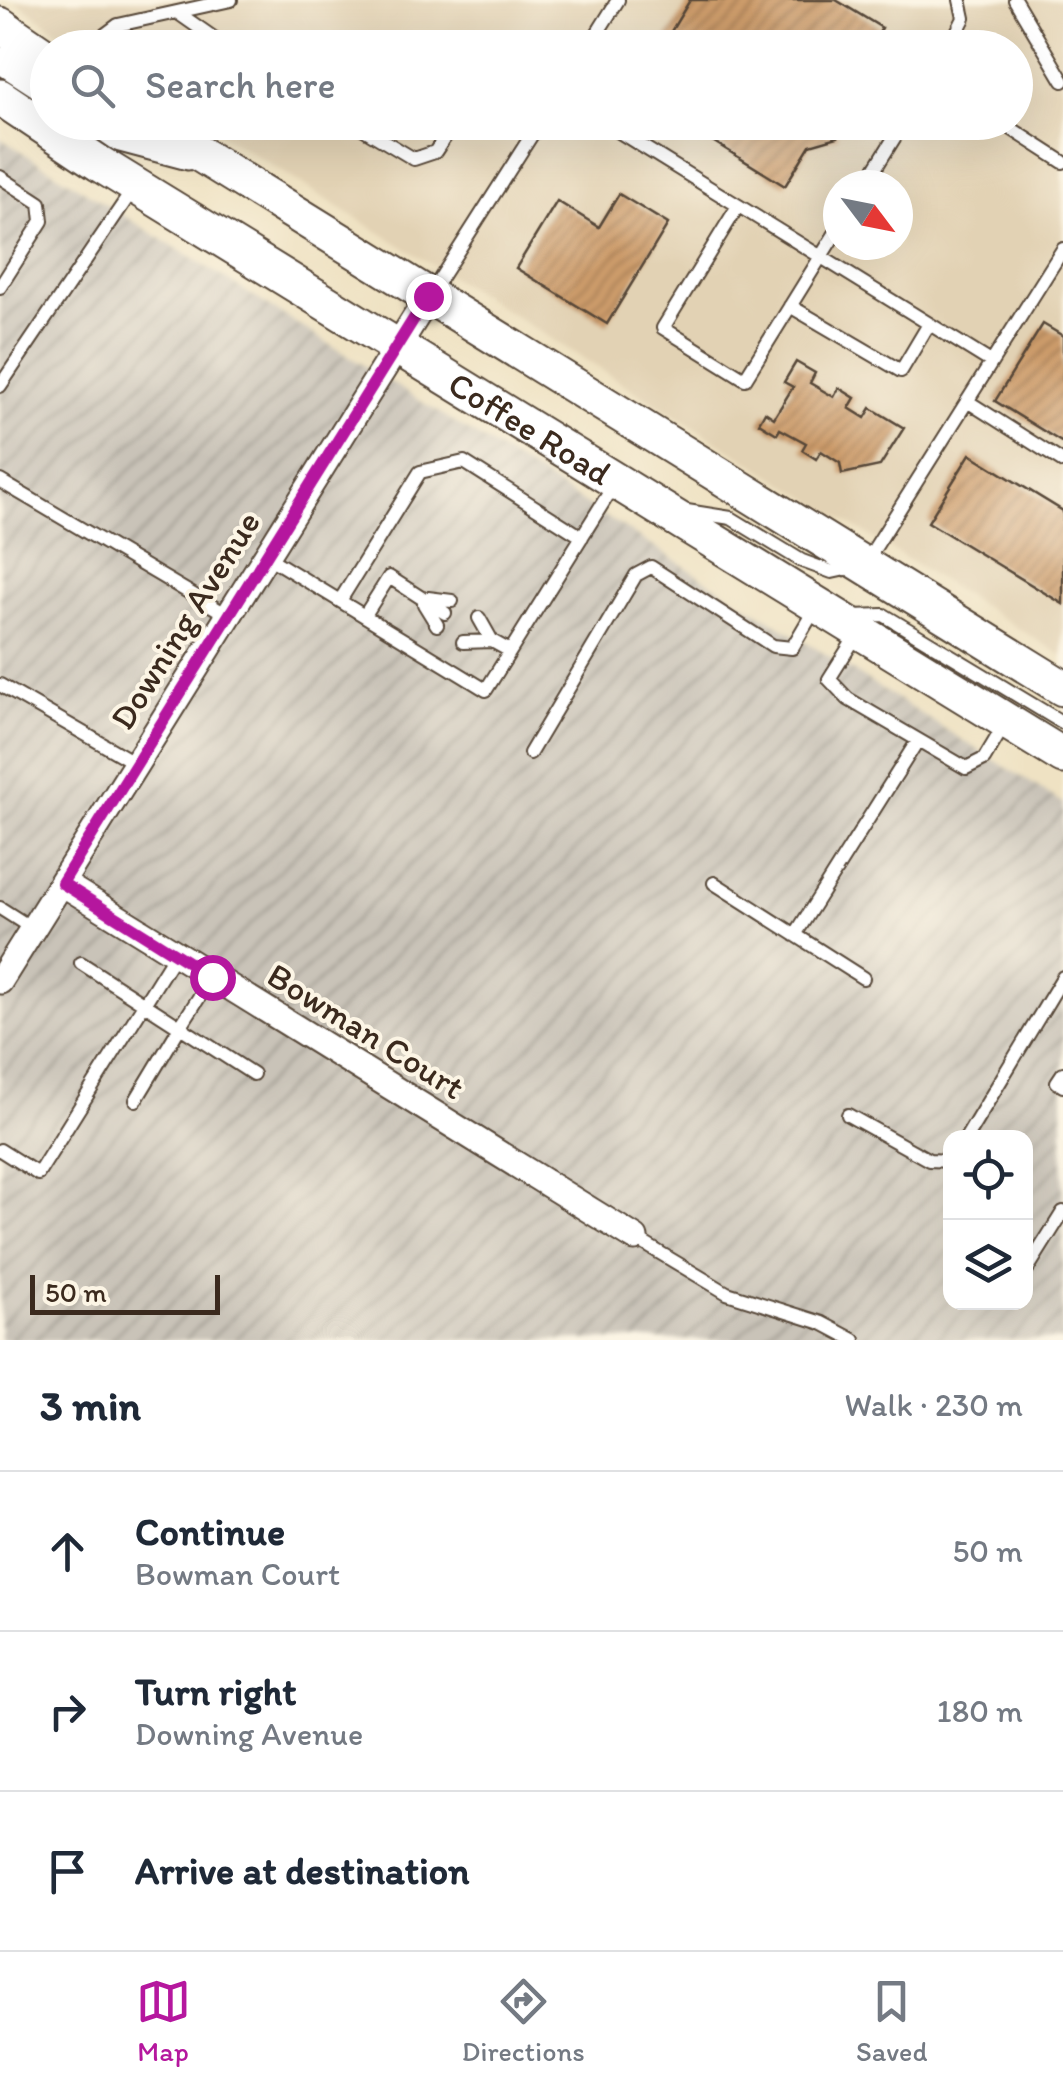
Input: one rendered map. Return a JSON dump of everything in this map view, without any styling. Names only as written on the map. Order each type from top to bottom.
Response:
[{"type":"main road","points":[[0,25],[30,46]]},
{"type":"main road","name":"Coffee Road","points":[[0,97],[30,117]]},
{"type":"main road","name":"Coffee Road","points":[[65,140],[1063,756]]},
{"type":"main road","name":"Coffee Road","points":[[176,140],[1063,688]]},
{"type":"street","points":[[0,60],[30,80]]},
{"type":"street","points":[[124,140],[212,163]]},
{"type":"street","name":"Downing Avenue","points":[[0,981],[428,296]]},
{"type":"street","name":"Bowman Court","points":[[62,883],[635,1238]]},
{"type":"lane","points":[[108,30],[230,0]]},
{"type":"lane","points":[[599,30],[618,0]]},
{"type":"lane","points":[[958,30],[964,18],[960,0]]},
{"type":"lane","points":[[1015,0],[1033,30]]},
{"type":"lane","points":[[178,14],[202,30]]},
{"type":"lane","points":[[1033,31],[1063,82]]},
{"type":"lane","points":[[382,140],[414,159],[435,152],[443,140]]},
{"type":"lane","points":[[428,296],[528,140]]},
{"type":"lane","points":[[632,140],[991,362]]},
{"type":"lane","points":[[874,170],[893,140]]},
{"type":"lane","points":[[1029,140],[1063,162]]},
{"type":"lane","points":[[0,177],[40,203],[42,220],[0,287]]},
{"type":"lane","points":[[0,386],[135,186]]},
{"type":"lane","points":[[738,206],[664,328],[745,379],[823,254]]},
{"type":"lane","points":[[659,507],[731,518],[802,560],[832,572],[864,565],[991,362],[1058,266],[1063,249]]},
{"type":"lane","points":[[790,306],[900,372],[929,324]]},
{"type":"lane","points":[[967,401],[1063,462]]},
{"type":"lane","points":[[341,599],[420,472],[464,462],[582,537]]},
{"type":"lane","points":[[0,481],[229,616]]},
{"type":"lane","points":[[266,556],[486,690],[617,481]]},
{"type":"lane","points":[[530,753],[636,575],[651,567],[773,646],[792,648],[838,617],[884,615],[1063,724]]},
{"type":"lane","points":[[366,615],[389,577],[445,613],[420,598]]},
{"type":"lane","points":[[838,617],[830,679],[848,698],[966,768],[984,759],[1007,721]]},
{"type":"lane","points":[[476,624],[510,652]]},
{"type":"lane","points":[[463,642],[492,641]]},
{"type":"lane","points":[[0,685],[137,764]]},
{"type":"lane","points":[[795,935],[918,740]]},
{"type":"lane","points":[[714,883],[863,978]]},
{"type":"lane","points":[[0,908],[33,928]]},
{"type":"lane","points":[[0,1150],[38,1174],[176,954]]},
{"type":"lane","points":[[81,963],[253,1074]]},
{"type":"lane","points":[[136,1100],[212,977]]},
{"type":"lane","points":[[971,1130],[1063,977]]},
{"type":"lane","points":[[1063,1073],[1057,1082],[1063,1086]]},
{"type":"lane","points":[[848,1115],[930,1160],[943,1161]]},
{"type":"lane","points":[[1033,1260],[1063,1212]]},
{"type":"lane","points":[[635,1238],[727,1293],[822,1322],[854,1340]]},
{"type":"shaded area","points":[[14,0],[1063,0],[1063,656],[230,140],[1033,140],[1033,30],[56,30]]},
{"type":"shaded area","points":[[0,138],[1063,803],[1063,1340],[0,1340]]},
{"type":"building","points":[[690,0],[836,0],[882,28],[881,30],[672,30]]},
{"type":"building","points":[[711,140],[828,140],[810,145],[785,186]]},
{"type":"building","points":[[619,194],[668,224],[607,324],[516,268],[557,201],[599,227]]},
{"type":"building","points":[[1043,324],[1063,336],[1063,443],[995,401]]},
{"type":"building","points":[[796,362],[815,373],[810,383],[834,397],[839,388],[855,398],[849,408],[865,418],[871,408],[904,428],[880,466],[842,474],[840,463],[821,451],[816,459],[802,450],[806,443],[780,429],[777,434],[759,423],[765,412],[774,418],[793,387],[784,382]]},
{"type":"building","points":[[970,454],[1063,511],[1063,604],[928,522]]},
{"type":"route","points":[[212,977],[62,883],[428,296]]}]
